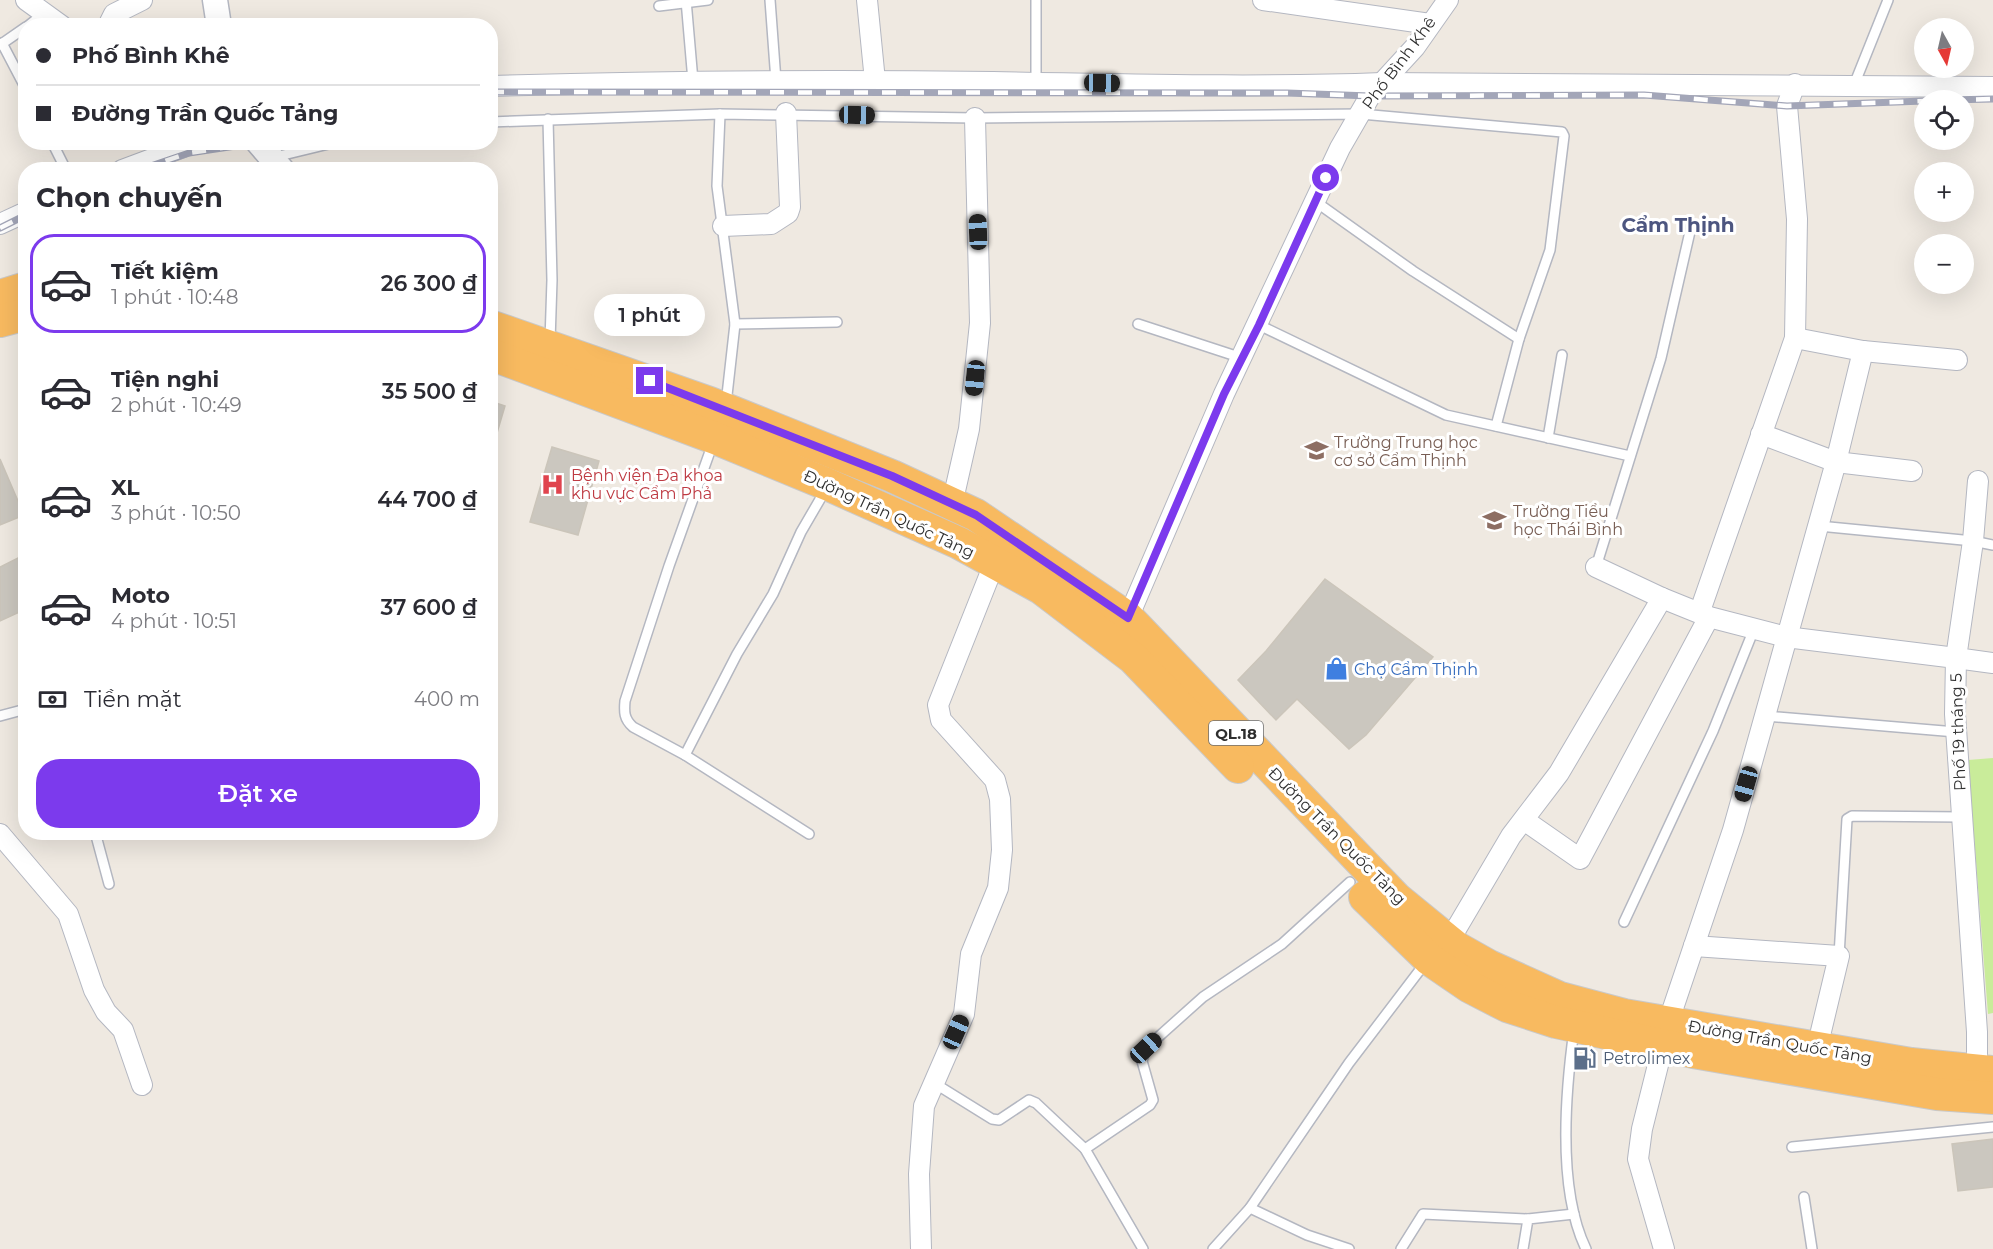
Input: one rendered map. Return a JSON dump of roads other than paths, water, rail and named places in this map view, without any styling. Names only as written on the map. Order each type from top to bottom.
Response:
[{"type":"highway","points":[[0,296],[18,290]]},
{"type":"highway","points":[[0,321],[18,316]]},
{"type":"highway","name":"Đường Trần Quốc Tảng","points":[[498,329],[550,346],[720,424],[829,485],[959,543],[1041,588],[1133,658],[1397,899],[1470,987],[1507,1006],[1574,1026],[1817,1048],[1911,1064],[1985,1072]]},
{"type":"highway","name":"Đường Trần Quốc Tảng","points":[[498,356],[892,476],[995,527],[1128,618],[1350,882],[1439,950],[1489,966],[1560,998],[1623,1015],[1665,1034],[1937,1094],[1993,1098]]},
{"type":"street","points":[[26,0],[31,18]]},
{"type":"street","points":[[112,18],[114,14],[142,0]]},
{"type":"street","points":[[867,0],[876,81]]},
{"type":"street","points":[[1263,0],[1430,24]]},
{"type":"street","name":"Phố Bình Khê","points":[[1128,618],[1224,394],[1259,325],[1341,148],[1370,96],[1415,47],[1448,0]]},
{"type":"street","points":[[498,86],[693,81],[876,81],[1303,86],[1382,83],[1993,87]]},
{"type":"street","points":[[1524,820],[1580,859],[1705,614],[1761,434],[1796,338],[1797,219],[1787,106],[1795,84]]},
{"type":"street","points":[[723,226],[771,224],[788,213],[790,207],[786,113]]},
{"type":"street","points":[[952,504],[969,429],[980,323],[975,118]]},
{"type":"street","points":[[143,162],[176,150]]},
{"type":"street","points":[[0,224],[18,216]]},
{"type":"street","points":[[1796,338],[1863,351],[1958,360]]},
{"type":"street","points":[[1664,1249],[1638,1159],[1642,1129],[1665,1034],[1733,830],[1766,716],[1786,637],[1819,526],[1863,351]]},
{"type":"street","points":[[1761,434],[1836,462],[1912,471]]},
{"type":"street","points":[[1978,481],[1973,541],[1956,658],[1993,663]]},
{"type":"street","points":[[921,1249],[919,1174],[922,1120],[934,1083],[964,1014],[971,954],[998,888],[1002,850],[1000,798],[995,780],[941,720],[938,705],[994,564]]},
{"type":"street","name":"Phố 19 tháng 5","points":[[1596,567],[1662,598],[1754,629],[1786,637],[1956,658],[1956,732],[1962,818],[1977,1032],[1985,1072]]},
{"type":"street","points":[[1439,950],[1511,836],[1559,773],[1662,598]]},
{"type":"street","points":[[0,834],[68,914],[94,990],[106,1012],[123,1030],[142,1085]]},
{"type":"street","points":[[1694,946],[1839,956],[1817,1048]]},
{"type":"lane","points":[[659,6],[708,0]]},
{"type":"lane","points":[[770,0],[776,81]]},
{"type":"lane","points":[[1035,83],[1036,0]]},
{"type":"lane","points":[[1854,85],[1888,0]]},
{"type":"lane","points":[[686,1],[693,81]]},
{"type":"lane","points":[[18,32],[1,44],[18,75]]},
{"type":"lane","points":[[498,121],[548,118],[786,113],[975,118],[1361,114],[1564,134],[1550,250],[1519,339],[1496,426]]},
{"type":"lane","points":[[720,114],[717,186],[735,324],[720,424],[669,566],[625,707],[627,722],[633,727],[685,755],[809,834]]},
{"type":"lane","points":[[548,118],[552,280],[550,346]]},
{"type":"lane","points":[[271,156],[299,150]]},
{"type":"lane","points":[[1316,202],[1413,270],[1519,339]]},
{"type":"lane","points":[[1596,567],[1661,358],[1692,223]]},
{"type":"lane","points":[[735,324],[837,322]]},
{"type":"lane","points":[[1138,324],[1242,358]]},
{"type":"lane","points":[[1259,325],[1446,415],[1630,456]]},
{"type":"lane","points":[[1548,438],[1562,355]]},
{"type":"lane","points":[[685,755],[737,654],[773,594],[801,532],[829,485]]},
{"type":"lane","points":[[1819,526],[1973,541],[1993,545]]},
{"type":"lane","points":[[1624,922],[1713,731],[1754,629]]},
{"type":"lane","points":[[0,716],[18,711]]},
{"type":"lane","points":[[1766,716],[1956,732]]},
{"type":"lane","points":[[1839,956],[1849,816],[1962,818]]},
{"type":"lane","points":[[97,840],[109,884]]},
{"type":"lane","points":[[1085,1149],[1150,1105],[1153,1100],[1142,1061],[1146,1048],[1203,997],[1282,944],[1350,882]]},
{"type":"lane","points":[[1213,1249],[1250,1208],[1349,1063],[1439,950]]},
{"type":"lane","points":[[1574,1026],[1569,1063],[1565,1143],[1578,1232],[1586,1249]]},
{"type":"lane","points":[[934,1083],[992,1119],[999,1120],[1029,1100],[1036,1103],[1085,1149],[1143,1249]]},
{"type":"lane","points":[[1792,1147],[1993,1127]]},
{"type":"lane","points":[[1804,1197],[1812,1249]]},
{"type":"lane","points":[[1250,1208],[1307,1235],[1349,1249]]},
{"type":"lane","points":[[1401,1249],[1423,1214],[1528,1219],[1575,1214]]},
{"type":"lane","points":[[1523,1249],[1528,1219]]},
{"type":"railway","points":[[498,92],[1644,95],[1787,106],[1914,101]]},
{"type":"railway","points":[[1974,99],[1993,99]]},
{"type":"railway","points":[[163,162],[189,153],[209,150]]},
{"type":"railway","points":[[0,228],[18,219]]},
{"type":"place","name":"Trường Trung học cơ sở Cẩm Thịnh","points":[[1316,451]]},
{"type":"place","name":"Bệnh viện Đa khoa khu vực Cẩm Phả","points":[[553,484]]},
{"type":"place","name":"Trường Tiểu học Thái Bình","points":[[1495,520]]},
{"type":"place","name":"Chợ Cẩm Thịnh","points":[[1336,669]]},
{"type":"place","name":"Petrolimex","points":[[1585,1058]]},
{"type":"district","name":"Cẩm Thịnh","points":[[1678,225]]}]
